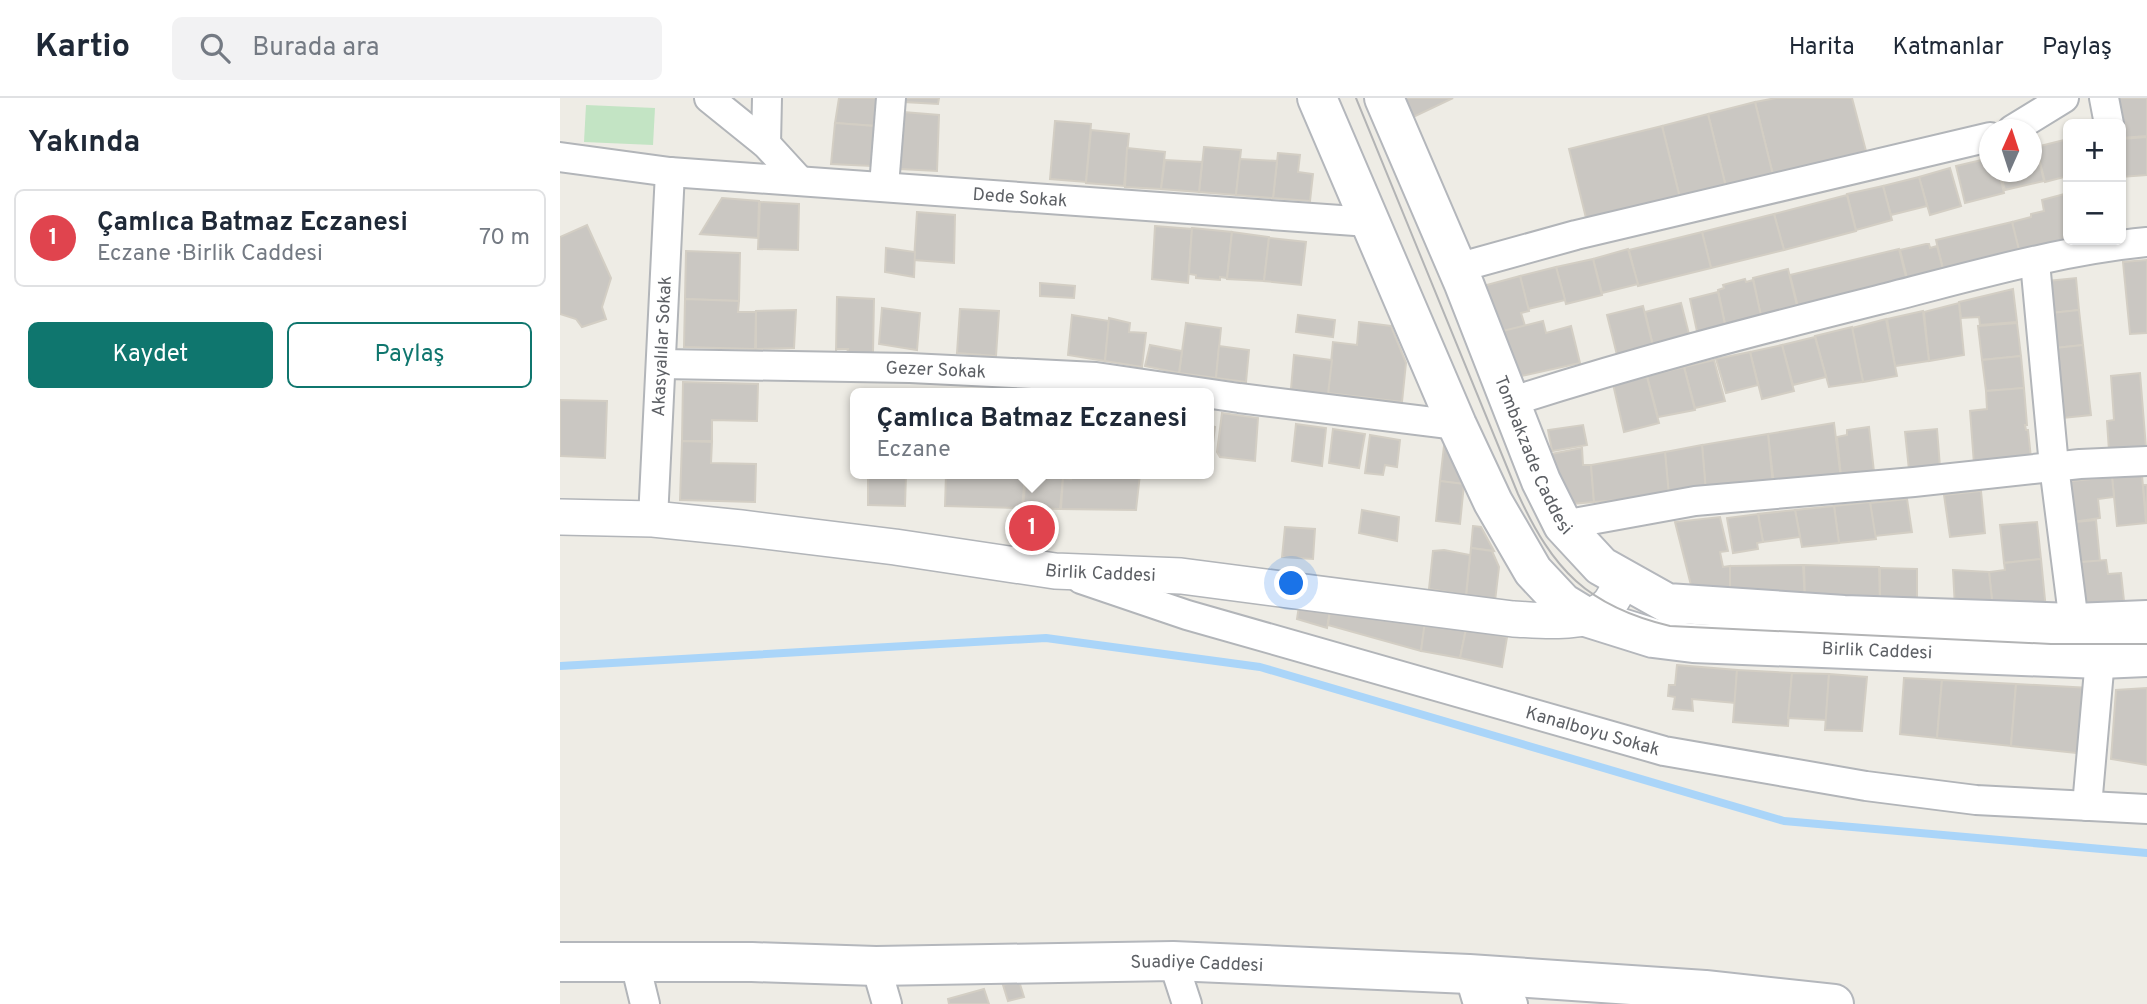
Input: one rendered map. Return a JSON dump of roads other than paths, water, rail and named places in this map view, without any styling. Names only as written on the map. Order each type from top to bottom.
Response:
[{"type":"main road","points":[[1317,98],[1457,425],[1493,502],[1533,571],[1563,603],[1597,620]]},
{"type":"main road","name":"Tombakzade Caddesi","points":[[1384,98],[1457,268],[1541,481],[1563,525],[1601,566],[1667,603],[1844,615]]},
{"type":"main road","name":"Birlik Caddesi","points":[[1844,615],[2074,623],[2147,620]]},
{"type":"main road","name":"Birlik Caddesi","points":[[1597,620],[1653,638],[1693,643],[2100,659],[2147,657]]},
{"type":"main road","name":"Suadiye Caddesi","points":[[560,962],[752,962],[876,966],[1173,961],[1474,989],[1705,990],[1834,1004]]},
{"type":"street","points":[[709,98],[766,144],[799,180]]},
{"type":"street","points":[[766,144],[767,98]]},
{"type":"street","points":[[884,186],[891,98]]},
{"type":"street","points":[[2030,119],[2064,98]]},
{"type":"street","points":[[2104,98],[2108,119]]},
{"type":"street","points":[[1457,268],[1576,235],[1979,140]]},
{"type":"street","name":"Dede Sokak","points":[[560,157],[670,172],[1369,222]]},
{"type":"street","name":"Akasyalılar Sokak","points":[[653,519],[670,172]]},
{"type":"street","points":[[1510,402],[1608,370],[2130,237]]},
{"type":"street","points":[[2035,262],[2054,466],[2074,623]]},
{"type":"street","name":"Gezer Sokak","points":[[661,364],[910,368],[1096,377],[1171,388]]},
{"type":"street","name":"Gezer Sokak","points":[[1214,394],[1457,425]]},
{"type":"street","points":[[1563,525],[1695,501],[1914,482],[2054,466],[2147,461]]},
{"type":"street","name":"Birlik Caddesi","points":[[560,517],[653,519],[895,547],[1055,571],[1181,576],[1513,619],[1597,620]]},
{"type":"street","name":"Kanalboyu Sokak","points":[[1055,571],[1187,615],[1664,751],[1866,786],[1976,800],[2147,809]]},
{"type":"street","points":[[1597,620],[1623,579]]},
{"type":"street","points":[[2087,806],[2100,659]]},
{"type":"street","points":[[1173,961],[1187,1004]]},
{"type":"street","points":[[635,963],[645,1004]]},
{"type":"street","points":[[876,966],[887,1004]]},
{"type":"street","points":[[1474,989],[1514,1004]]},
{"type":"waterway","points":[[560,666],[1046,638],[1260,667],[1784,821],[2147,853]]},
{"type":"tram line","points":[[1356,98],[1518,494],[1531,521],[1560,564],[1576,581],[1595,595],[1616,608],[1670,626],[2051,644],[2147,644]]},
{"type":"place","name":"Çamlıca Batmaz Eczanesi","points":[[1032,528]]}]
